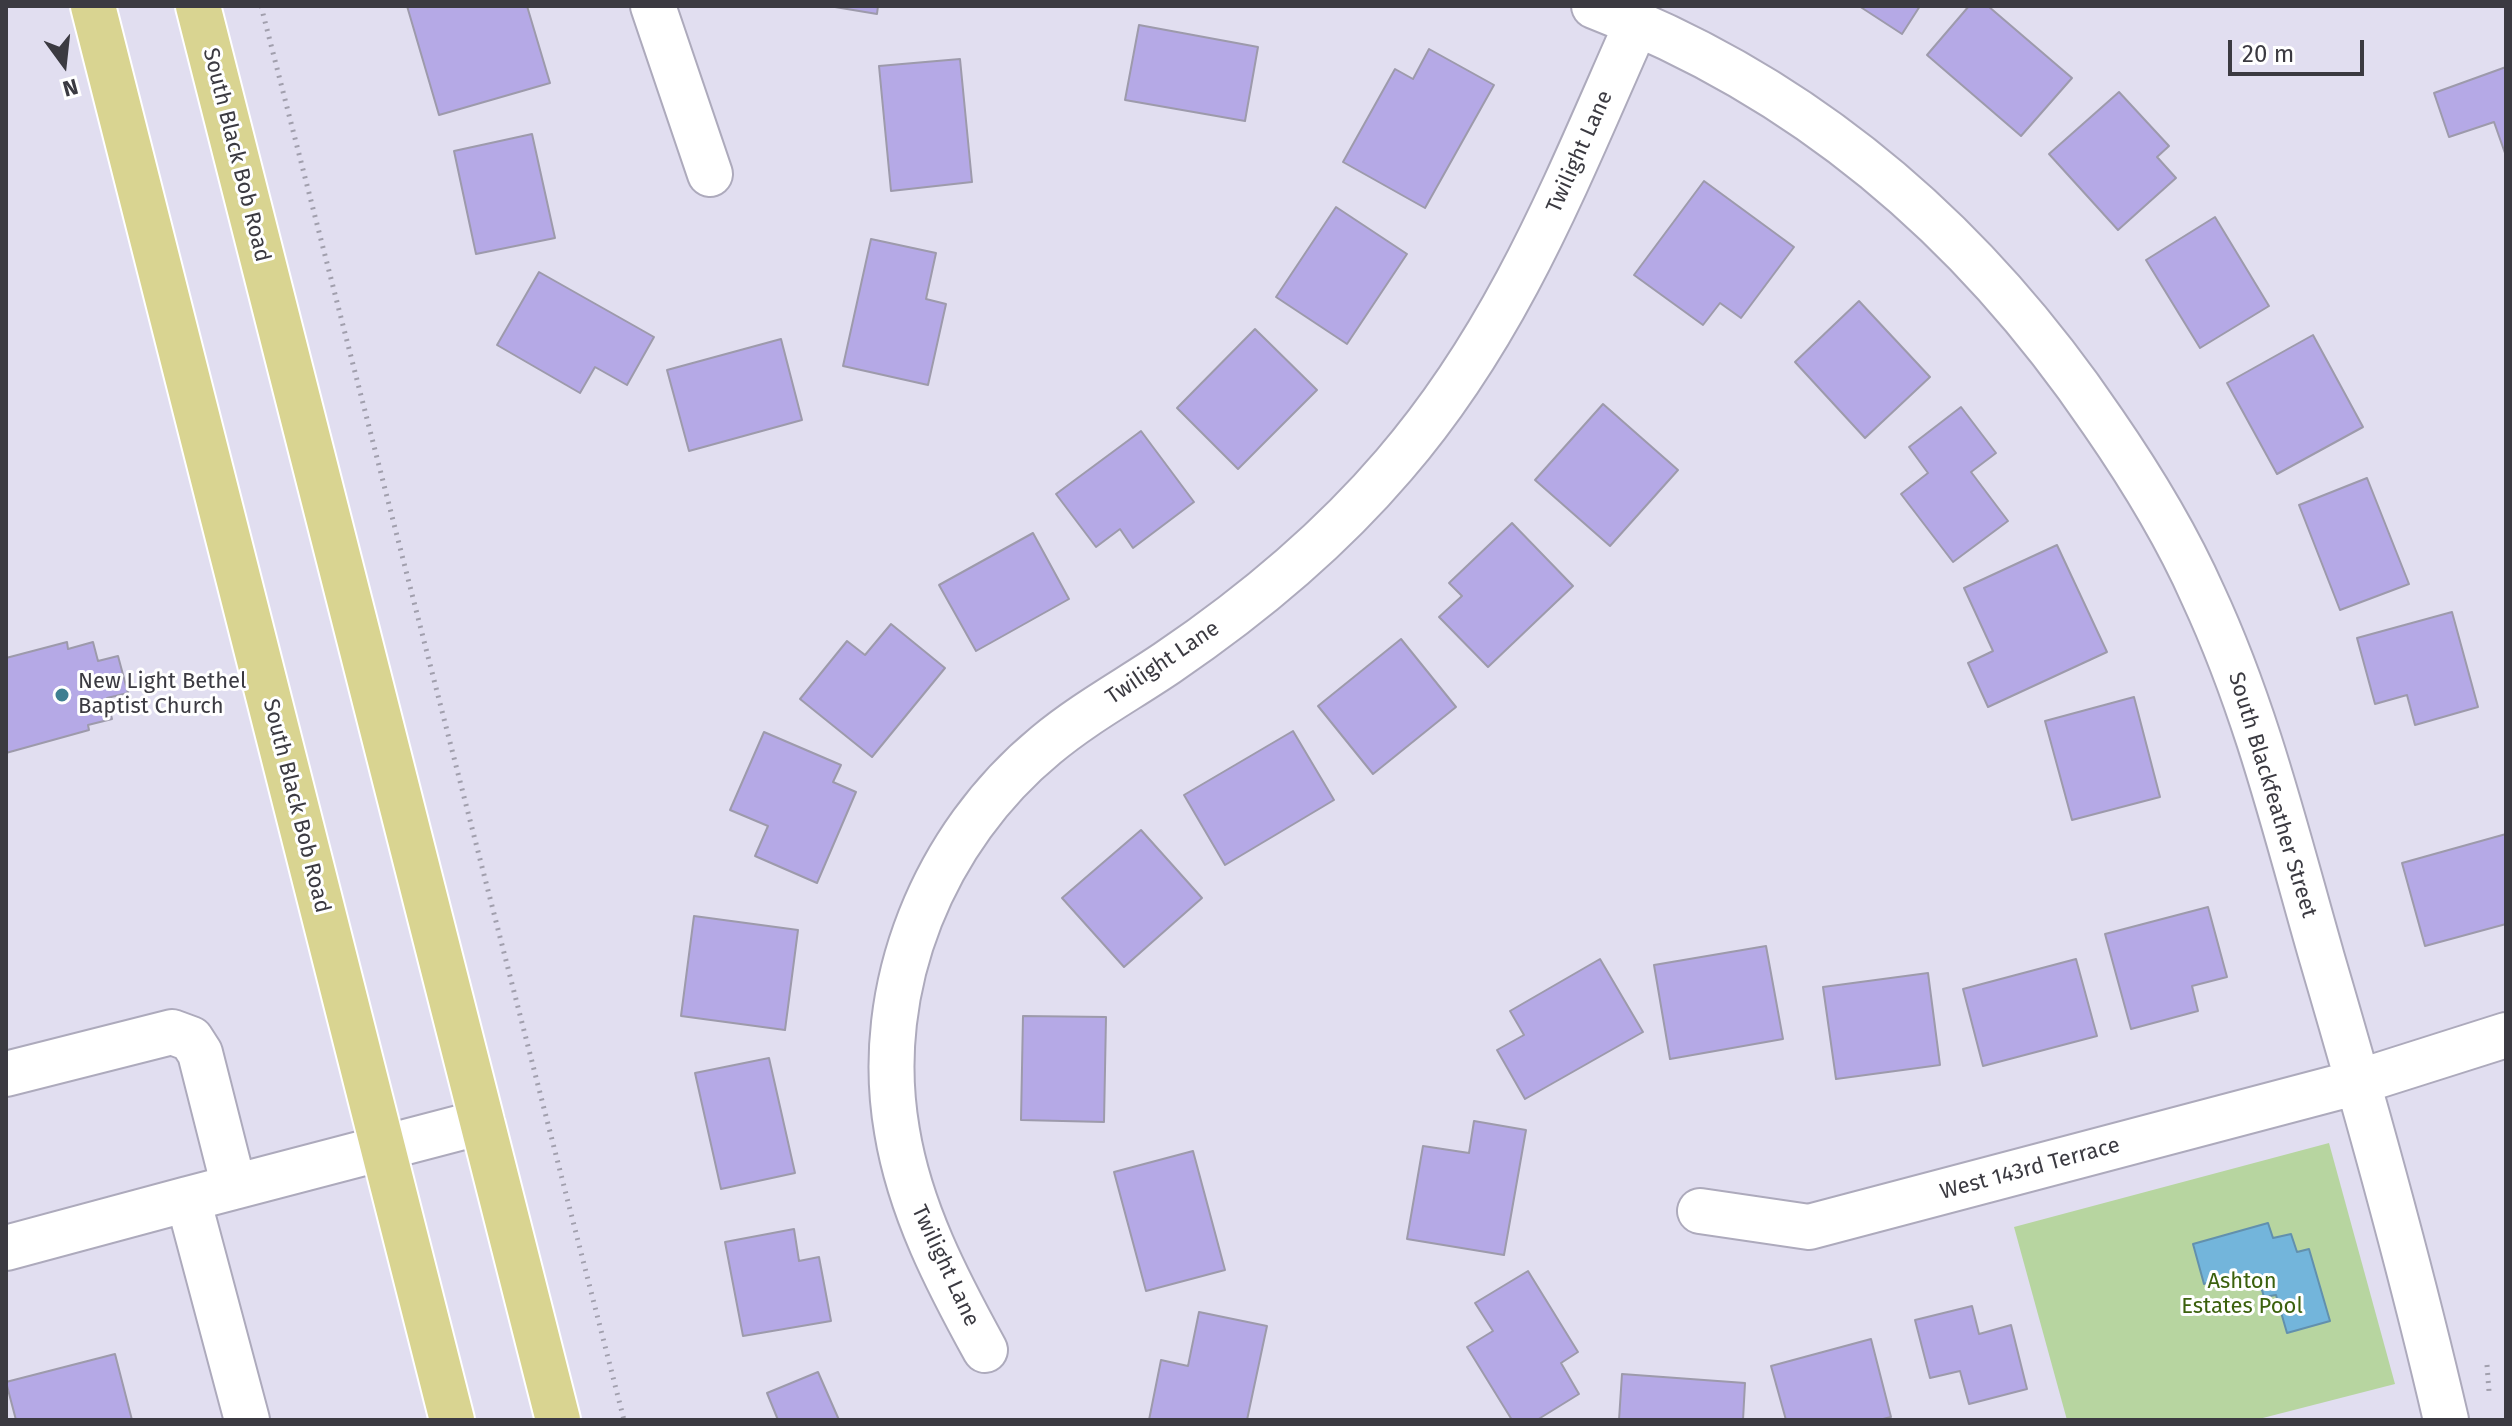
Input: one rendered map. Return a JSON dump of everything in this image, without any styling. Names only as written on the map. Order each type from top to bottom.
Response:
[{"type":"main road","name":"South Black Bob Road","points":[[93,6],[452,1420]]},
{"type":"main road","name":"South Black Bob Road","points":[[198,6],[558,1420]]},
{"type":"street","points":[[653,6],[710,174]]},
{"type":"street","name":"South Blackfeather Street","points":[[1594,6],[1716,60],[1791,105],[1861,156],[1955,240],[2015,304],[2077,383],[2143,480],[2204,595],[2252,717],[2358,1082],[2446,1420]]},
{"type":"street","name":"Twilight Lane","points":[[985,1350],[947,1280],[914,1199],[897,1132],[892,1089],[897,1001],[915,932],[938,878],[985,805],[1014,773],[1082,718],[1169,662],[1271,587],[1336,528],[1395,464],[1449,396],[1497,323],[1538,247],[1637,23]]},
{"type":"street","points":[[6,1074],[172,1032],[191,1039],[200,1053],[234,1187]]},
{"type":"street","name":"West 143rd Terrace","points":[[1700,1211],[1809,1227],[2358,1082],[2506,1035]]},
{"type":"street","points":[[6,1248],[482,1122]]},
{"type":"street","points":[[188,1199],[247,1420]]},
{"type":"path","points":[[261,6],[624,1420]]},
{"type":"green space","name":"Ashton Estates Pool","points":[[2329,1143],[2395,1384],[2255,1420],[2067,1420],[2014,1227]]},
{"type":"water","points":[[2268,1223],[2273,1238],[2291,1234],[2297,1252],[2309,1249],[2330,1321],[2287,1333],[2276,1295],[2264,1297],[2258,1276],[2239,1281],[2236,1274],[2204,1284],[2193,1244]]},
{"type":"building","points":[[407,6],[527,6],[550,83],[439,115]]},
{"type":"building","points":[[829,6],[878,6],[877,14]]},
{"type":"building","points":[[1859,6],[1920,6],[1902,34]]},
{"type":"building","points":[[1969,6],[1988,6],[2072,78],[2021,136],[1927,55]]},
{"type":"building","points":[[1139,25],[1258,47],[1245,121],[1125,100]]},
{"type":"building","points":[[1429,49],[1494,85],[1425,208],[1343,162],[1395,69],[1413,79]]},
{"type":"building","points":[[960,59],[972,182],[891,191],[879,66]]},
{"type":"building","points":[[2506,67],[2506,156],[2494,122],[2449,137],[2434,93]]},
{"type":"building","points":[[2119,92],[2169,146],[2157,157],[2176,178],[2118,230],[2049,154]]},
{"type":"building","points":[[532,134],[555,238],[476,254],[454,151]]},
{"type":"building","points":[[1704,181],[1794,247],[1741,318],[1720,303],[1703,325],[1634,275]]},
{"type":"building","points":[[1336,207],[1407,254],[1347,344],[1276,297]]},
{"type":"building","points":[[2215,217],[2269,306],[2200,348],[2146,260]]},
{"type":"building","points":[[871,239],[936,253],[926,299],[946,304],[928,385],[843,366]]},
{"type":"building","points":[[539,272],[654,337],[627,385],[595,367],[580,393],[497,345]]},
{"type":"building","points":[[1859,301],[1930,377],[1865,438],[1795,362]]},
{"type":"building","points":[[1255,329],[1317,390],[1238,469],[1177,408]]},
{"type":"building","points":[[2313,335],[2363,427],[2277,474],[2227,383]]},
{"type":"building","points":[[781,339],[802,420],[689,451],[667,370]]},
{"type":"building","points":[[1603,404],[1678,470],[1610,546],[1535,480]]},
{"type":"building","points":[[1961,407],[1996,453],[1971,472],[2008,521],[1953,562],[1901,494],[1928,473],[1909,447]]},
{"type":"building","points":[[1141,431],[1194,502],[1133,548],[1120,529],[1096,547],[1056,494]]},
{"type":"building","points":[[2367,478],[2409,584],[2340,610],[2299,505]]},
{"type":"building","points":[[1512,523],[1573,586],[1488,667],[1439,617],[1462,596],[1449,583]]},
{"type":"building","points":[[1033,533],[1069,599],[976,651],[939,585]]},
{"type":"building","points":[[2057,545],[2107,652],[1988,707],[1968,663],[1993,651],[1964,588]]},
{"type":"building","points":[[2452,612],[2478,707],[2415,725],[2407,695],[2375,704],[2357,638]]},
{"type":"building","points":[[891,624],[945,668],[872,757],[800,699],[847,641],[865,655]]},
{"type":"building","points":[[1401,639],[1456,707],[1373,774],[1318,706]]},
{"type":"building","name":"New Light Bethel Baptist Church","points":[[67,642],[68,649],[93,642],[98,661],[118,656],[128,693],[107,698],[112,719],[88,725],[89,730],[6,753],[6,658]]},
{"type":"building","points":[[2134,697],[2160,797],[2072,820],[2045,721]]},
{"type":"building","points":[[1293,731],[1334,800],[1225,865],[1184,795]]},
{"type":"building","points":[[764,732],[841,765],[833,782],[856,792],[817,883],[755,856],[768,826],[730,810]]},
{"type":"building","points":[[1141,830],[1202,898],[1124,967],[1062,898]]},
{"type":"building","points":[[2506,834],[2506,924],[2425,946],[2402,863]]},
{"type":"building","points":[[2208,907],[2227,977],[2192,986],[2198,1011],[2131,1029],[2105,934]]},
{"type":"building","points":[[694,916],[798,930],[785,1030],[681,1016]]},
{"type":"building","points":[[1766,946],[1783,1039],[1670,1059],[1654,965]]},
{"type":"building","points":[[1600,959],[1643,1032],[1525,1099],[1497,1050],[1524,1035],[1510,1011]]},
{"type":"building","points":[[2076,959],[2097,1036],[1983,1066],[1963,989]]},
{"type":"building","points":[[1928,973],[1940,1065],[1836,1079],[1823,987]]},
{"type":"building","points":[[1023,1016],[1106,1017],[1104,1122],[1021,1120]]},
{"type":"building","points":[[769,1058],[795,1173],[721,1189],[695,1073]]},
{"type":"building","points":[[1474,1121],[1526,1130],[1504,1255],[1407,1239],[1423,1146],[1469,1153]]},
{"type":"building","points":[[1193,1151],[1225,1270],[1146,1291],[1114,1172]]},
{"type":"building","points":[[794,1229],[799,1261],[819,1257],[831,1321],[743,1336],[725,1242]]},
{"type":"building","points":[[1528,1271],[1578,1352],[1561,1363],[1579,1394],[1537,1420],[1512,1420],[1467,1347],[1493,1331],[1475,1303]]},
{"type":"building","points":[[1972,1306],[1979,1334],[2011,1325],[2027,1389],[1969,1404],[1960,1371],[1930,1378],[1915,1320]]},
{"type":"building","points":[[1199,1312],[1267,1326],[1247,1420],[1149,1420],[1161,1360],[1188,1366]]},
{"type":"building","points":[[1871,1339],[1891,1417],[1879,1420],[1786,1420],[1771,1366]]},
{"type":"building","points":[[115,1354],[132,1420],[16,1420],[6,1382]]},
{"type":"building","points":[[818,1372],[839,1420],[778,1420],[767,1393]]},
{"type":"building","points":[[1622,1374],[1745,1383],[1743,1420],[1619,1420]]},
{"type":"place","name":"New Light Bethel Baptist Church","points":[[62,695]]}]
